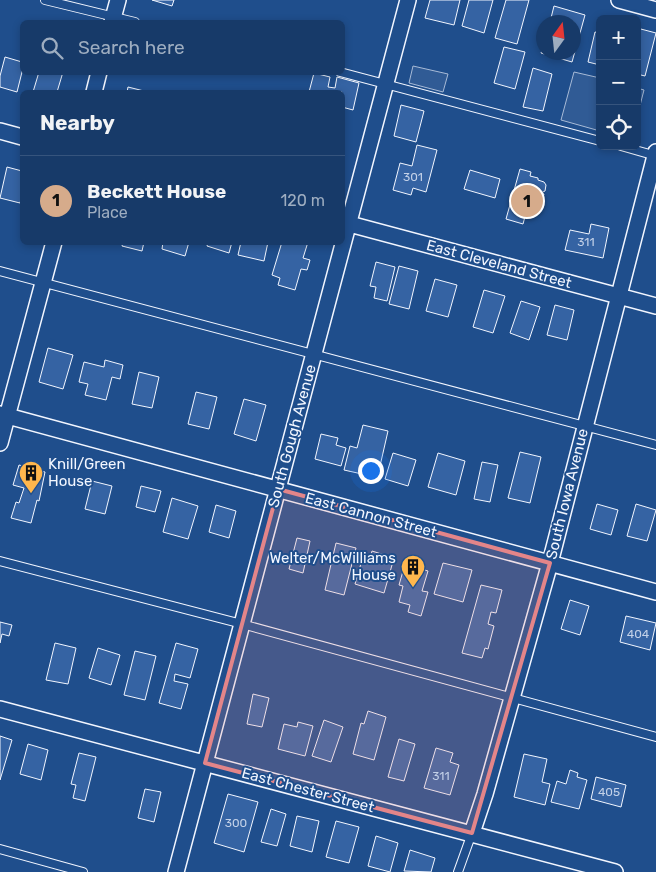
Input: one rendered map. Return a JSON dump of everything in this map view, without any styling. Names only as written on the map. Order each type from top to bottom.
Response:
[{"type":"street","points":[[113,20],[118,0]]},
{"type":"street","name":"South Gough Avenue","points":[[346,223],[408,0]]},
{"type":"street","points":[[619,0],[656,10]]},
{"type":"street","points":[[94,90],[98,75]]},
{"type":"street","points":[[0,131],[20,136]]},
{"type":"street","name":"South Iowa Avenue","points":[[472,833],[486,794],[550,563],[656,154]]},
{"type":"street","name":"East Cleveland Street","points":[[346,223],[656,306]]},
{"type":"street","points":[[0,443],[3,415],[53,245]]},
{"type":"street","name":"South Gough Avenue","points":[[176,872],[314,355],[341,245]]},
{"type":"street","name":"East Cannon Street","points":[[3,415],[656,592]]},
{"type":"street","name":"East Chester Street","points":[[0,709],[615,872]]},
{"type":"lane","points":[[45,0],[113,20]]},
{"type":"lane","points":[[345,73],[596,140]]},
{"type":"lane","points":[[638,150],[656,154]]},
{"type":"lane","points":[[0,271],[656,445]]},
{"type":"lane","points":[[0,562],[242,624],[656,737]]},
{"type":"lane","points":[[458,872],[472,833]]},
{"type":"lane","points":[[0,849],[83,872]]},
{"type":"highlighted area","points":[[278,489],[550,563],[472,833],[205,763]]},
{"type":"shaded area","points":[[413,66],[448,74],[443,92],[409,83]]},
{"type":"shaded area","points":[[574,72],[596,77],[596,130],[561,120]]},
{"type":"shaded area","points":[[641,89],[644,90],[641,102]]},
{"type":"building","points":[[152,0],[174,0],[172,6]]},
{"type":"building","points":[[430,0],[460,0],[454,25],[425,18]]},
{"type":"building","points":[[469,0],[493,0],[484,33],[462,26]]},
{"type":"building","points":[[506,0],[529,0],[517,44],[495,38]]},
{"type":"building","points":[[554,6],[585,15],[581,29],[581,15],[552,15]]},
{"type":"building","points":[[641,29],[656,33],[645,76],[641,75]]},
{"type":"building","points":[[595,32],[596,32],[596,64],[588,62]]},
{"type":"building","points":[[504,47],[525,52],[515,89],[494,83]]},
{"type":"building","points":[[5,57],[20,61],[21,75],[17,92],[0,87],[0,76]]},
{"type":"building","points":[[533,68],[552,74],[543,111],[523,107]]},
{"type":"building","points":[[38,75],[62,75],[58,90],[34,90]]},
{"type":"building","points":[[313,75],[330,77],[328,87],[335,88],[337,77],[359,83],[353,110],[345,108],[345,90],[310,90]]},
{"type":"building","points":[[128,87],[140,90],[127,90]]},
{"type":"building","points":[[401,105],[424,111],[416,142],[394,136]]},
{"type":"building","points":[[417,145],[437,150],[426,192],[413,188],[411,195],[393,190],[400,163],[412,166]]},
{"type":"building","points":[[7,167],[20,170],[20,203],[0,198]]},
{"type":"building","points":[[520,169],[531,172],[530,176],[538,178],[538,180],[546,185],[545,191],[541,193],[544,194],[539,212],[527,209],[523,224],[506,219]]},
{"type":"building","points":[[470,170],[500,179],[495,198],[464,189]]},
{"type":"building","points":[[591,224],[609,228],[603,258],[565,250],[570,230],[589,234]]},
{"type":"building","points":[[122,245],[143,245],[142,251]]},
{"type":"building","points":[[163,245],[188,245],[185,256],[162,249]]},
{"type":"building","points":[[207,245],[231,245],[229,253]]},
{"type":"building","points":[[240,245],[267,245],[264,261],[238,255]]},
{"type":"building","points":[[281,245],[307,245],[303,258],[310,260],[307,270],[301,269],[295,290],[278,285],[280,278],[272,275]]},
{"type":"building","points":[[376,262],[395,267],[387,301],[374,298],[376,287],[370,286]]},
{"type":"building","points":[[399,266],[418,271],[409,309],[389,304]]},
{"type":"building","points":[[435,279],[457,285],[448,317],[426,311]]},
{"type":"building","points":[[484,290],[505,296],[493,333],[473,327]]},
{"type":"building","points":[[521,301],[540,307],[529,340],[510,333]]},
{"type":"building","points":[[555,305],[574,310],[567,340],[547,335]]},
{"type":"building","points":[[48,348],[73,355],[63,389],[39,382]]},
{"type":"building","points":[[105,360],[123,365],[120,379],[112,377],[106,400],[85,395],[88,384],[79,382],[84,362],[104,367]]},
{"type":"building","points":[[139,372],[159,377],[152,408],[132,404]]},
{"type":"building","points":[[196,392],[217,397],[209,429],[188,424]]},
{"type":"building","points":[[244,399],[266,405],[256,441],[234,434]]},
{"type":"building","points":[[363,425],[388,431],[380,466],[365,462],[362,474],[344,470],[350,446],[357,448]]},
{"type":"building","points":[[321,434],[338,438],[336,445],[346,448],[341,466],[315,459]]},
{"type":"building","points":[[520,452],[541,457],[530,503],[508,498]]},
{"type":"building","points":[[393,453],[416,460],[408,486],[385,479]]},
{"type":"building","points":[[438,453],[465,461],[456,495],[428,487]]},
{"type":"building","points":[[482,462],[498,465],[490,502],[474,499]]},
{"type":"building","name":"Knill/Green House","points":[[19,465],[45,472],[39,501],[37,500],[31,523],[11,518],[16,502],[19,503],[24,488],[13,485]]},
{"type":"building","points":[[92,481],[112,486],[105,514],[85,509]]},
{"type":"building","points":[[141,486],[161,491],[155,512],[136,507]]},
{"type":"building","points":[[172,498],[198,506],[188,539],[163,532]]},
{"type":"building","points":[[597,504],[618,510],[611,535],[590,529]]},
{"type":"building","points":[[636,504],[656,510],[647,541],[627,536]]},
{"type":"building","points":[[216,505],[236,511],[229,538],[209,532]]},
{"type":"building","points":[[297,538],[310,541],[303,573],[289,569]]},
{"type":"building","points":[[336,543],[356,548],[344,595],[325,590]]},
{"type":"building","points":[[372,551],[394,558],[384,593],[355,584],[362,560],[369,562]]},
{"type":"building","points":[[443,563],[472,570],[463,602],[434,594]]},
{"type":"building","name":"Welter/McWilliams House","points":[[405,564],[428,571],[422,591],[428,592],[421,616],[408,612],[410,605],[399,602],[403,586],[399,585]]},
{"type":"building","points":[[481,585],[502,590],[496,613],[491,612],[488,624],[494,626],[488,649],[485,648],[482,658],[462,653]]},
{"type":"building","points":[[570,600],[589,606],[580,635],[561,629]]},
{"type":"building","points":[[626,616],[656,623],[650,650],[620,642]]},
{"type":"building","points":[[0,622],[12,625],[9,636],[2,634],[0,643]]},
{"type":"building","points":[[55,643],[76,648],[68,684],[46,680]]},
{"type":"building","points":[[176,643],[198,649],[190,678],[175,674],[174,681],[188,684],[181,709],[159,703]]},
{"type":"building","points":[[98,648],[120,655],[111,685],[89,678]]},
{"type":"building","points":[[135,651],[156,656],[145,700],[124,695]]},
{"type":"building","points":[[253,694],[269,698],[262,727],[247,724]]},
{"type":"building","points":[[368,711],[386,717],[374,760],[353,754],[361,723],[364,724]]},
{"type":"building","points":[[324,720],[343,727],[331,762],[312,756]]},
{"type":"building","points":[[298,722],[313,726],[305,756],[278,749],[284,724],[297,727]]},
{"type":"building","points":[[0,736],[12,740],[0,780]]},
{"type":"building","points":[[399,739],[415,744],[404,781],[388,777]]},
{"type":"building","points":[[28,744],[48,750],[41,780],[20,774]]},
{"type":"building","points":[[436,748],[453,753],[450,762],[459,765],[450,795],[424,788]]},
{"type":"building","points":[[79,753],[96,757],[85,801],[73,798],[76,785],[71,784]]},
{"type":"building","points":[[524,754],[547,759],[542,782],[550,784],[545,805],[514,797]]},
{"type":"building","points":[[570,770],[578,773],[577,777],[587,780],[579,809],[551,802],[557,781],[566,784]]},
{"type":"building","points":[[596,777],[626,785],[621,807],[591,799]]},
{"type":"building","points":[[145,789],[161,792],[154,822],[138,818]]},
{"type":"building","points":[[228,794],[258,802],[244,852],[214,843]]},
{"type":"building","points":[[271,809],[286,814],[277,846],[261,842]]},
{"type":"building","points":[[297,816],[319,821],[312,852],[290,846]]},
{"type":"building","points":[[336,821],[359,827],[349,863],[326,857]]},
{"type":"building","points":[[376,836],[398,843],[390,872],[368,866]]},
{"type":"building","points":[[410,850],[435,858],[431,872],[404,871]]},
{"type":"place","name":"Beckett House","points":[[527,201]]},
{"type":"place","name":"Knill/Green House","points":[[31,494]]},
{"type":"place","name":"Welter/McWilliams House","points":[[413,588]]}]
